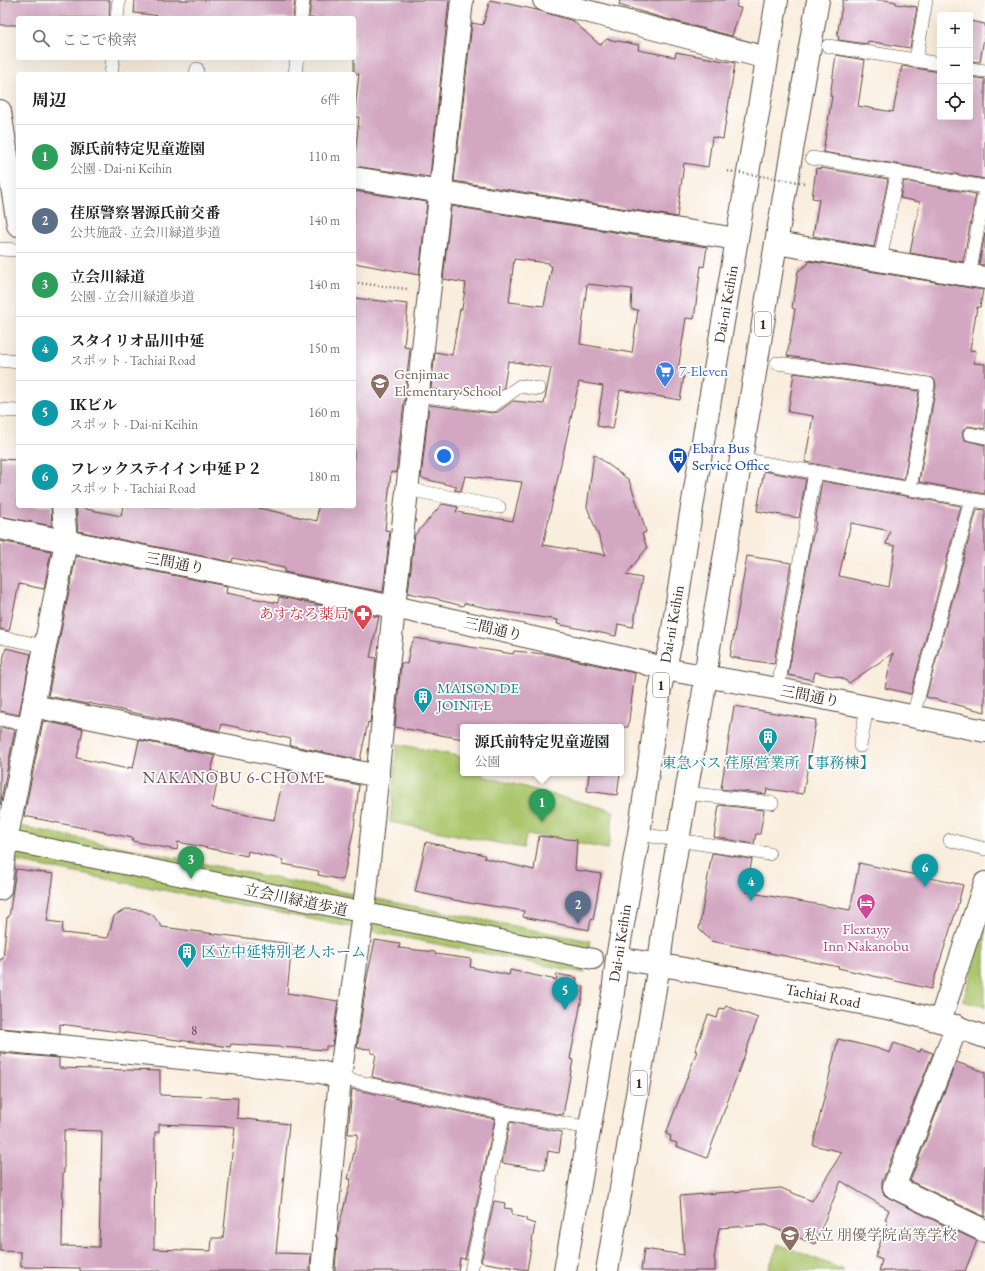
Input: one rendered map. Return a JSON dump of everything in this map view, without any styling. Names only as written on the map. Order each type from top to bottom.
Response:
[{"type":"main road","points":[[322,1271],[340,1078],[363,914],[394,607],[462,0]]},
{"type":"main road","points":[[544,0],[767,58]]},
{"type":"main road","name":"Dai-ni Keihin","points":[[566,1271],[613,993],[617,958],[664,668],[671,642],[687,537],[777,0]]},
{"type":"main road","name":"1","points":[[608,1271],[659,965],[678,839],[707,676],[709,648],[818,0]]},
{"type":"main road","points":[[5,117],[16,209]]},
{"type":"main road","points":[[356,178],[737,239]]},
{"type":"main road","points":[[776,243],[977,277]]},
{"type":"main road","points":[[0,889],[3,840],[31,716],[66,542],[63,508]]},
{"type":"main road","name":"三間通り","points":[[0,528],[394,607],[664,668],[985,731]]},
{"type":"main road","points":[[31,716],[378,776]]},
{"type":"main road","points":[[985,883],[949,1023],[894,1187],[985,1231]]},
{"type":"main road","name":"Tachiai Road","points":[[617,958],[897,1010],[949,1023],[985,1037]]},
{"type":"main road","points":[[0,1040],[321,1072],[340,1078]]},
{"type":"street","name":"立会川緑道歩道","points":[[3,840],[363,914],[593,959]]},
{"type":"lane","points":[[117,16],[119,0]]},
{"type":"lane","points":[[301,16],[303,0]]},
{"type":"lane","points":[[916,60],[926,0]]},
{"type":"lane","points":[[828,46],[937,64]]},
{"type":"lane","points":[[111,72],[113,60]]},
{"type":"lane","points":[[295,72],[297,60]]},
{"type":"lane","points":[[973,69],[985,71]]},
{"type":"lane","points":[[812,158],[985,188],[977,277]]},
{"type":"lane","points":[[880,261],[897,173]]},
{"type":"lane","points":[[0,249],[16,250]]},
{"type":"lane","points":[[0,360],[16,362]]},
{"type":"lane","points":[[778,363],[928,384],[910,489]]},
{"type":"lane","points":[[418,395],[493,405],[520,386],[539,389]]},
{"type":"lane","points":[[0,410],[16,411]]},
{"type":"lane","points":[[970,434],[985,437]]},
{"type":"lane","points":[[741,459],[985,502]]},
{"type":"lane","points":[[778,690],[815,472]]},
{"type":"lane","points":[[407,489],[499,508]]},
{"type":"lane","points":[[913,716],[971,500]]},
{"type":"lane","points":[[0,637],[45,646]]},
{"type":"lane","points":[[860,746],[867,707]]},
{"type":"lane","points":[[0,719],[31,716]]},
{"type":"lane","points":[[686,793],[772,803]]},
{"type":"lane","points":[[638,834],[769,854]]},
{"type":"lane","points":[[950,840],[985,849]]},
{"type":"lane","points":[[340,1078],[504,1113],[590,1128]]},
{"type":"lane","points":[[471,1271],[504,1113]]},
{"type":"path","points":[[728,171],[806,183]]},
{"type":"path","points":[[358,283],[430,292]]},
{"type":"green space","points":[[397,744],[460,756],[460,776],[483,776],[614,811],[608,849],[527,834],[523,848],[390,822]]},
{"type":"green space","points":[[0,822],[590,941],[584,973],[0,858]]},
{"type":"green space","points":[[985,926],[985,1007],[963,1001]]},
{"type":"green space","points":[[778,1244],[844,1270],[844,1271],[768,1271]]},
{"type":"building","points":[[0,0],[110,0],[109,16],[16,16],[16,25],[0,25]]},
{"type":"building","points":[[135,0],[295,0],[293,16],[162,16],[134,13]]},
{"type":"building","points":[[311,0],[449,0],[430,177],[356,166],[356,146],[359,117],[356,117],[356,100],[359,74],[354,72],[354,60],[356,60],[356,16],[309,16]]},
{"type":"building","points":[[490,0],[537,10],[573,21],[600,45],[607,39],[639,45],[638,50],[675,57],[676,52],[735,63],[723,139],[712,137],[708,167],[684,163],[677,217],[454,181],[472,23],[483,25]]},
{"type":"building","points":[[620,0],[738,0],[736,7],[741,8],[732,36],[619,5]]},
{"type":"building","points":[[843,0],[885,0],[896,2],[896,4],[917,7],[910,48],[868,41],[867,44],[838,40],[839,37],[837,36]]},
{"type":"building","points":[[973,22],[985,24],[980,62],[973,61]]},
{"type":"building","points":[[836,55],[865,60],[858,106],[893,112],[902,66],[937,72],[937,120],[973,120],[973,77],[985,79],[985,179],[823,152],[832,96],[830,96]]},
{"type":"building","points":[[816,168],[888,179],[874,247],[813,236],[819,199],[812,198]]},
{"type":"building","points":[[904,181],[976,194],[963,262],[910,253],[920,202],[900,198]]},
{"type":"building","points":[[356,191],[427,202],[419,275],[356,263]]},
{"type":"building","points":[[451,206],[707,247],[704,267],[701,266],[694,319],[686,318],[678,370],[685,371],[680,400],[620,390],[613,429],[597,426],[603,386],[579,382],[543,545],[606,555],[587,507],[594,454],[629,480],[646,532],[642,534],[647,548],[626,575],[642,578],[633,627],[618,624],[616,636],[557,624],[558,620],[501,611],[464,603],[463,606],[439,599],[408,593],[415,535],[442,504],[458,507],[456,512],[513,521],[522,482],[465,476],[461,491],[454,490],[457,487],[421,478],[429,405],[492,413],[498,412],[513,401],[544,404],[551,368],[508,361],[504,387],[491,397],[431,389],[435,352],[452,355],[466,283],[443,279]],"holes":[[[514,259],[549,263],[549,266],[552,266],[544,306],[509,302]],[[587,284],[632,289],[631,309],[638,310],[632,353],[580,344]]]},
{"type":"building","points":[[985,233],[985,265],[979,264]]},
{"type":"building","points":[[809,261],[983,290],[980,307],[977,307],[970,350],[976,351],[974,363],[985,364],[985,429],[968,426],[962,433],[965,440],[985,445],[985,494],[919,482],[936,385],[933,378],[787,356],[795,309],[792,308],[798,271],[808,264]]},
{"type":"building","points":[[356,298],[408,304],[404,347],[410,348],[396,473],[391,472],[385,530],[390,531],[383,592],[284,572],[285,568],[233,558],[232,562],[78,531],[76,508],[121,516],[123,508],[259,508],[317,521],[318,508],[356,508]]},
{"type":"building","points":[[794,373],[919,391],[904,480],[805,462],[813,416],[788,412]]},
{"type":"building","points":[[0,459],[16,460],[16,508],[51,508],[52,526],[0,516]]},
{"type":"building","points":[[764,471],[806,479],[799,518],[757,511]]},
{"type":"building","points":[[822,481],[961,506],[911,694],[885,688],[893,653],[849,683],[842,678],[815,672],[813,680],[788,675]],"holes":[[[851,523],[890,531],[886,544],[895,546],[889,587],[839,576]]]},
{"type":"building","points":[[977,509],[985,510],[985,712],[926,697]]},
{"type":"building","points":[[0,541],[51,551],[44,589],[19,584],[9,631],[0,629]]},
{"type":"building","points":[[76,556],[227,586],[226,593],[278,603],[279,597],[379,617],[370,657],[376,658],[370,723],[368,722],[360,760],[290,745],[291,739],[222,724],[220,731],[48,696]]},
{"type":"building","points":[[747,556],[791,563],[774,664],[730,657]]},
{"type":"building","points":[[415,638],[513,654],[514,651],[546,654],[635,673],[628,727],[624,727],[624,724],[460,724],[460,738],[395,727],[401,663],[407,664],[410,647]]},
{"type":"building","points":[[6,648],[31,654],[19,715],[0,711],[0,673]]},
{"type":"building","name":"東急バス 荏原営業所【事務棟】","points":[[734,706],[816,720],[803,794],[767,789],[766,794],[721,789]]},
{"type":"building","points":[[43,721],[83,729],[77,758],[128,769],[128,767],[133,768],[139,740],[215,756],[211,771],[219,773],[212,808],[274,820],[285,770],[359,785],[354,828],[343,880],[318,875],[319,871],[283,864],[283,860],[248,851],[247,856],[178,842],[177,850],[132,841],[133,838],[24,816]]},
{"type":"building","points":[[0,727],[15,730],[0,805]]},
{"type":"building","points":[[589,776],[620,776],[617,795],[587,791]]},
{"type":"building","points":[[719,805],[764,810],[760,834],[756,834],[754,844],[714,837]]},
{"type":"building","points":[[539,836],[577,840],[575,870],[601,874],[593,920],[591,919],[589,930],[523,917],[524,911],[474,904],[415,892],[426,842],[485,855],[484,858],[534,870]]},
{"type":"building","points":[[712,853],[752,859],[746,892],[850,910],[859,863],[963,885],[931,989],[838,968],[839,967],[711,941],[699,929]]},
{"type":"building","name":"区立中延特別老人ホーム","points":[[16,869],[54,874],[47,921],[63,923],[62,933],[108,938],[114,916],[126,909],[141,910],[153,915],[162,927],[292,944],[287,993],[338,1001],[332,1046],[326,1046],[326,1050],[231,1044],[230,1047],[60,1024],[60,1033],[0,1028],[0,959],[3,959],[7,917],[9,917]]},
{"type":"building","points":[[375,940],[400,944],[399,948],[435,952],[435,954],[471,959],[470,967],[509,975],[510,970],[556,980],[557,974],[577,978],[576,985],[584,987],[570,1059],[573,1060],[563,1115],[506,1105],[372,1077],[376,1054],[371,1053],[371,1049],[357,1048],[367,978]]},
{"type":"building","points":[[726,1006],[758,1018],[707,1158],[676,1146],[677,1143],[670,1141],[671,1136],[666,1134],[697,1051],[695,1051],[708,1015],[717,1018],[720,1008],[724,1009]]},
{"type":"building","points":[[838,1039],[890,1053],[894,1043],[920,1052],[921,1049],[933,1053],[882,1182],[882,1189],[884,1195],[889,1198],[977,1241],[965,1271],[879,1271],[882,1260],[875,1257],[888,1221],[885,1220],[889,1210],[841,1181],[815,1244],[766,1225],[719,1228],[714,1259],[715,1271],[641,1271],[644,1249],[684,1255],[680,1196],[781,1188],[812,1201],[842,1152],[813,1145]]},
{"type":"building","points":[[0,1053],[59,1058],[59,1068],[160,1071],[160,1095],[238,1098],[237,1118],[289,1124],[276,1253],[311,1254],[310,1271],[80,1271],[80,1268],[21,1267],[21,1252],[0,1251]],"holes":[[[159,1124],[235,1127],[223,1238],[212,1238],[211,1251],[154,1249],[155,1132],[159,1132]],[[64,1130],[102,1131],[99,1247],[62,1246]]]},
{"type":"building","points":[[956,1062],[985,1072],[985,1217],[910,1181]]},
{"type":"building","points":[[352,1089],[495,1119],[465,1259],[460,1258],[458,1271],[335,1271],[338,1230],[351,1179],[348,1179],[358,1134],[348,1134]]},
{"type":"building","points":[[510,1122],[562,1132],[559,1153],[548,1151],[545,1170],[502,1163]]},
{"type":"building","points":[[494,1201],[505,1203],[504,1208],[512,1209],[512,1215],[526,1218],[526,1221],[535,1224],[527,1270],[481,1262]]},
{"type":"place","name":"7-Eleven","points":[[665,388]]},
{"type":"place","name":"Genjimae Elementary School","points":[[380,400]]},
{"type":"place","name":"Ebara Bus Service Office","points":[[678,474]]},
{"type":"place","name":"あすなろ薬局","points":[[363,631]]},
{"type":"place","name":"MAISON DE JOINT,E","points":[[423,714]]},
{"type":"place","name":"東急バス 荏原営業所【事務棟】","points":[[768,754]]},
{"type":"place","name":"源氏前特定児童遊園","points":[[542,822]]},
{"type":"place","name":"立会川緑道","points":[[191,879]]},
{"type":"place","name":"フレックステイイン中延Ｐ２","points":[[925,887]]},
{"type":"place","name":"スタイリオ品川中延","points":[[751,901]]},
{"type":"place","name":"Flextayy Inn Nakanobu","points":[[866,920]]},
{"type":"place","name":"荏原警察署源氏前交番","points":[[578,924]]},
{"type":"place","name":"区立中延特別老人ホーム","points":[[187,969]]},
{"type":"place","name":"IKビル","points":[[565,1010]]},
{"type":"place","name":"私立 朋優学院高等学校","points":[[790,1252]]},
{"type":"district","name":"NAKANOBU 6-CHOME","points":[[234,777]]}]
